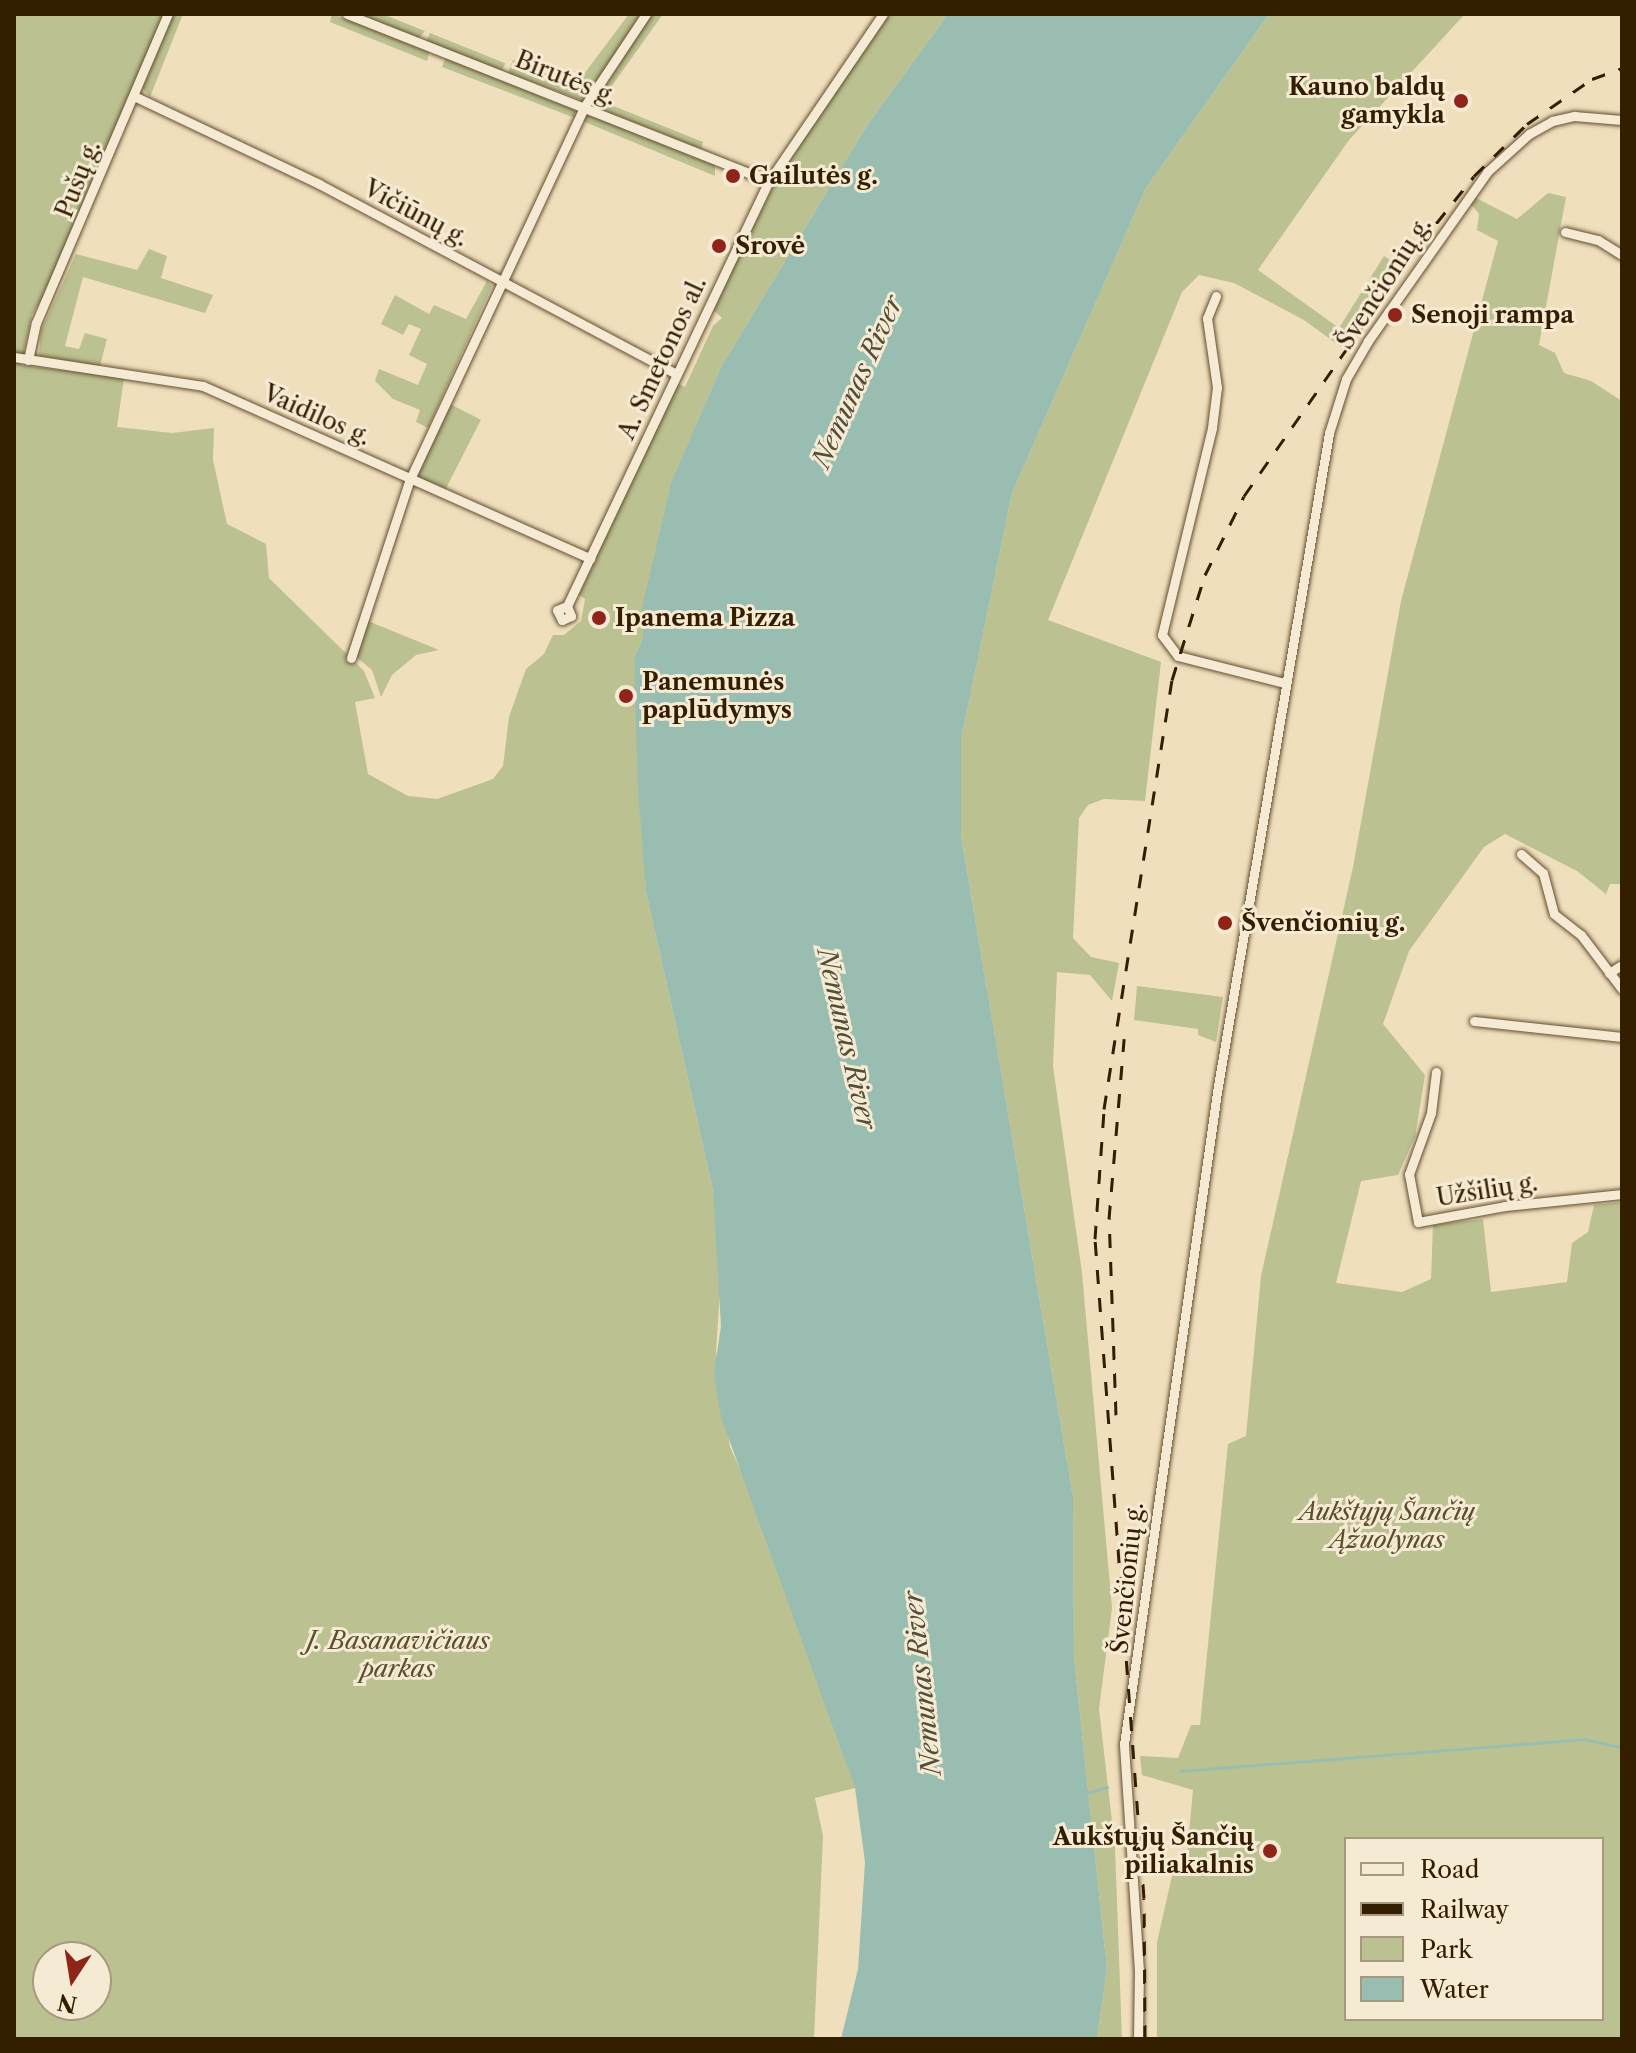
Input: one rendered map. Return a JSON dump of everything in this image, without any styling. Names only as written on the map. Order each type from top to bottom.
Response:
[{"type":"street","name":"Pušų g.","points":[[28,360],[36,323],[168,14]]},
{"type":"street","name":"Birutės g.","points":[[347,14],[769,181]]},
{"type":"street","points":[[351,658],[410,479],[584,107],[646,14]]},
{"type":"street","name":"A. Smetonos al.","points":[[567,606],[769,181],[883,14]]},
{"type":"street","name":"Vičiūnų g.","points":[[134,96],[319,184],[676,374]]},
{"type":"street","name":"Švenčionių g.","points":[[1138,2039],[1139,1971],[1124,1744],[1217,1092],[1325,451],[1346,379],[1440,232],[1487,172],[1529,134],[1564,117],[1622,120]]},
{"type":"street","points":[[1565,232],[1598,240],[1622,255]]},
{"type":"street","points":[[1216,296],[1207,318],[1217,387],[1212,428],[1162,635],[1178,656],[1285,683]]},
{"type":"street","name":"Vaidilos g.","points":[[14,357],[203,386],[590,558]]},
{"type":"street","points":[[1521,854],[1543,873],[1554,914],[1581,935],[1622,989]]},
{"type":"street","points":[[1609,973],[1622,965]]},
{"type":"street","points":[[1474,1021],[1622,1037]]},
{"type":"street","name":"Užšilių g.","points":[[1436,1072],[1431,1113],[1409,1174],[1418,1222],[1515,1204],[1622,1194]]},
{"type":"green space","name":"J. Basanavičiaus parkas","points":[[14,14],[164,14],[62,265],[32,315],[21,365],[124,378],[117,427],[172,433],[214,428],[213,460],[227,524],[266,544],[269,578],[364,671],[375,698],[355,702],[368,774],[408,796],[437,799],[493,779],[503,766],[509,717],[526,669],[544,654],[553,635],[564,635],[581,621],[585,599],[579,595],[677,383],[685,387],[713,326],[722,318],[712,309],[776,181],[888,14],[948,14],[868,124],[721,367],[671,484],[643,608],[643,638],[634,658],[646,892],[713,1190],[721,1276],[716,1351],[730,1447],[759,1512],[855,1788],[815,1798],[823,1836],[814,2039],[14,2039]]},
{"type":"green space","points":[[173,14],[183,14],[150,97],[142,88]]},
{"type":"green space","points":[[332,14],[430,51],[427,61],[330,22]]},
{"type":"green space","points":[[358,14],[382,14],[425,31],[419,38]]},
{"type":"green space","points":[[629,14],[641,14],[584,101],[508,73],[513,60],[575,86]]},
{"type":"green space","points":[[651,14],[663,14],[601,101],[703,142],[701,149],[593,106]]},
{"type":"green space","points":[[1269,14],[1465,14],[1349,140],[1258,270],[1339,328],[1384,256],[1396,264],[1341,347],[1304,320],[1234,283],[1199,275],[1182,292],[1048,620],[1161,662],[1145,801],[1104,799],[1088,805],[1079,818],[1073,938],[1091,957],[1119,963],[1112,1001],[1090,975],[1057,972],[1053,1066],[1082,1273],[1112,1608],[1099,1709],[1115,1847],[1122,2039],[1097,2039],[1107,1969],[1074,1658],[1073,1497],[961,836],[961,740],[1012,493],[1146,188]]},
{"type":"green space","points":[[430,33],[505,63],[502,72],[427,41]]},
{"type":"green space","points":[[446,57],[575,108],[575,118],[442,67]]},
{"type":"green space","points":[[587,113],[715,165],[715,176],[580,120]]},
{"type":"green space","name":"Aukštųjų Šančių Ąžuolynas","points":[[1548,193],[1566,197],[1539,345],[1555,353],[1564,373],[1591,381],[1622,401],[1620,884],[1610,884],[1606,894],[1577,871],[1505,834],[1484,847],[1409,951],[1383,1024],[1425,1075],[1415,1137],[1398,1175],[1361,1181],[1336,1283],[1402,1292],[1431,1279],[1433,1225],[1483,1219],[1491,1292],[1567,1282],[1572,1243],[1588,1232],[1594,1205],[1622,1202],[1622,2039],[1157,2039],[1157,1942],[1172,1876],[1187,1855],[1193,1790],[1142,1775],[1140,1756],[1178,1758],[1191,1725],[1200,1725],[1228,1444],[1246,1436],[1261,1276],[1353,867],[1401,601],[1498,241],[1477,230],[1479,214],[1470,203],[1474,197],[1517,219]]},
{"type":"green space","points":[[149,249],[167,256],[161,278],[213,295],[205,313],[83,277],[65,346],[79,349],[85,333],[107,339],[100,366],[39,356],[41,331],[76,254],[137,270]]},
{"type":"green space","points":[[487,281],[492,286],[428,428],[416,422],[420,410],[393,399],[375,381],[379,369],[418,385],[427,364],[409,355],[421,329],[409,324],[403,335],[381,324],[395,295],[429,314],[434,305],[466,319]]},
{"type":"green space","points":[[448,403],[481,420],[445,491],[412,474]]},
{"type":"green space","points":[[368,621],[439,650],[416,655],[392,675],[381,697],[372,670],[355,656]]},
{"type":"green space","points":[[1137,986],[1223,997],[1216,1042],[1198,1035],[1198,1029],[1134,1020]]},
{"type":"water","name":"Nemunas River","points":[[948,14],[1269,14],[1146,188],[1012,493],[961,740],[961,836],[1073,1497],[1074,1658],[1107,1969],[1097,2039],[841,2039],[858,1969],[865,1862],[855,1788],[721,1417],[714,1373],[721,1326],[713,1190],[646,892],[638,790],[634,658],[643,638],[642,608],[671,483],[721,367],[868,124]]},
{"type":"waterway","points":[[1180,1771],[1583,1739],[1622,1747]]},
{"type":"waterway","points":[[1087,1793],[1107,1787]]},
{"type":"railway","points":[[1145,2039],[1144,1898],[1095,1239],[1104,1109],[1172,680],[1205,575],[1244,496],[1419,245],[1474,176],[1527,124],[1592,79],[1622,68]]},
{"type":"railway","points":[[1116,1415],[1109,1219],[1124,1039]]},
{"type":"place","name":"Kauno baldų gamykla","points":[[1461,101]]},
{"type":"place","name":"Gailutės g.","points":[[733,176]]},
{"type":"place","name":"Srovė","points":[[719,246]]},
{"type":"place","name":"Senoji rampa","points":[[1395,315]]},
{"type":"place","name":"Ipanema Pizza","points":[[599,618]]},
{"type":"place","name":"Panemunės paplūdymys","points":[[626,696]]},
{"type":"place","name":"Švenčionių g.","points":[[1225,923]]},
{"type":"place","name":"Aukštųjų Šančių piliakalnis","points":[[1270,1851]]}]
